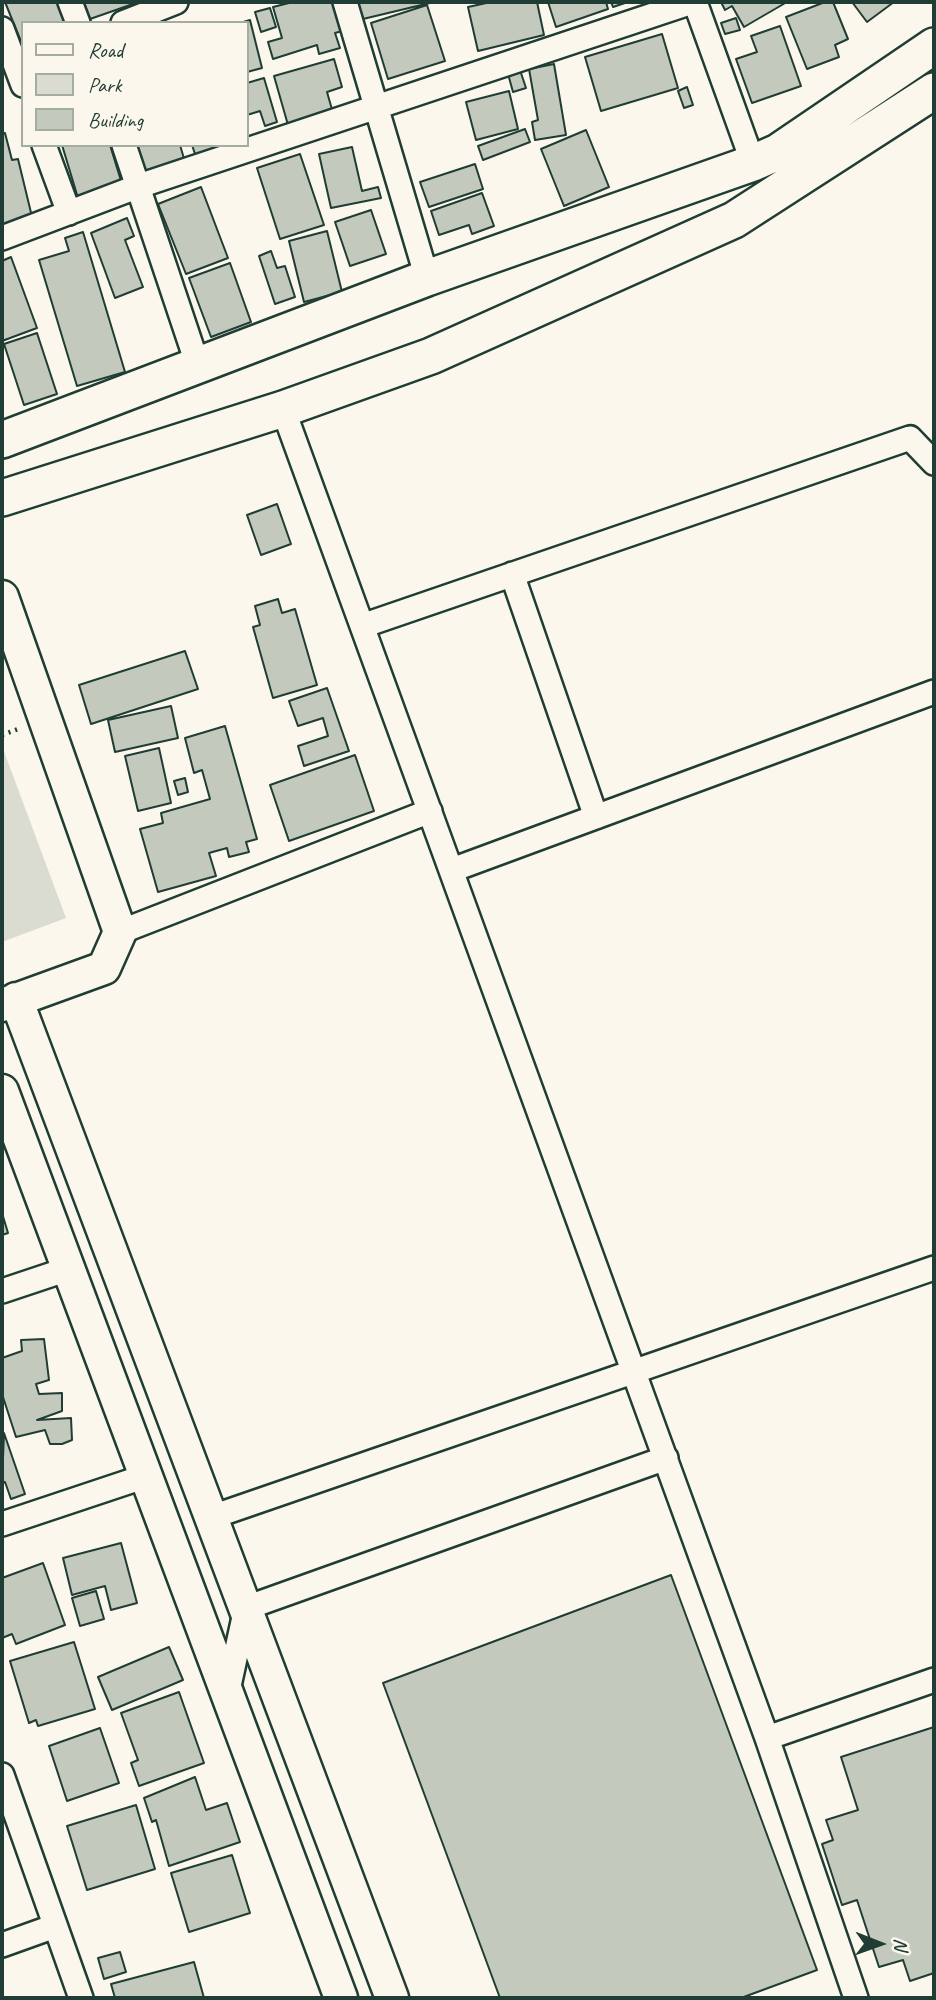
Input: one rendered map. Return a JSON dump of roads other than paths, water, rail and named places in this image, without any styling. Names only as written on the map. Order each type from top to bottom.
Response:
[{"type":"main road","points":[[2,440],[427,278],[753,163],[778,152],[934,46]]},
{"type":"main road","points":[[2,498],[283,409],[431,356],[734,220],[934,91]]},
{"type":"street","points":[[70,2],[77,21]]},
{"type":"street","points":[[127,21],[176,2]]},
{"type":"street","points":[[345,2],[427,278]]},
{"type":"street","points":[[2,238],[139,186],[694,2],[753,163]]},
{"type":"street","points":[[2,29],[21,80]]},
{"type":"street","points":[[45,147],[69,213]]},
{"type":"street","points":[[125,147],[198,366]]},
{"type":"street","points":[[283,409],[767,1738],[856,1998]]},
{"type":"street","points":[[362,626],[910,438],[934,463]]},
{"type":"street","points":[[512,574],[596,817]]},
{"type":"street","points":[[2,597],[120,932],[104,968],[9,1002],[212,1517],[392,1998]]},
{"type":"street","points":[[452,870],[934,692]]},
{"type":"street","points":[[120,932],[430,811]]},
{"type":"street","points":[[2,1091],[341,1998]]},
{"type":"street","points":[[2,1292],[68,1269]]},
{"type":"street","points":[[212,1517],[934,1269]]},
{"type":"street","points":[[246,1608],[666,1458]]},
{"type":"street","points":[[2,1524],[146,1476]]},
{"type":"street","points":[[228,1695],[246,1608]]},
{"type":"street","points":[[767,1738],[934,1680]]},
{"type":"street","points":[[2,1775],[80,1998]]},
{"type":"street","points":[[2,1945],[55,1926]]}]
